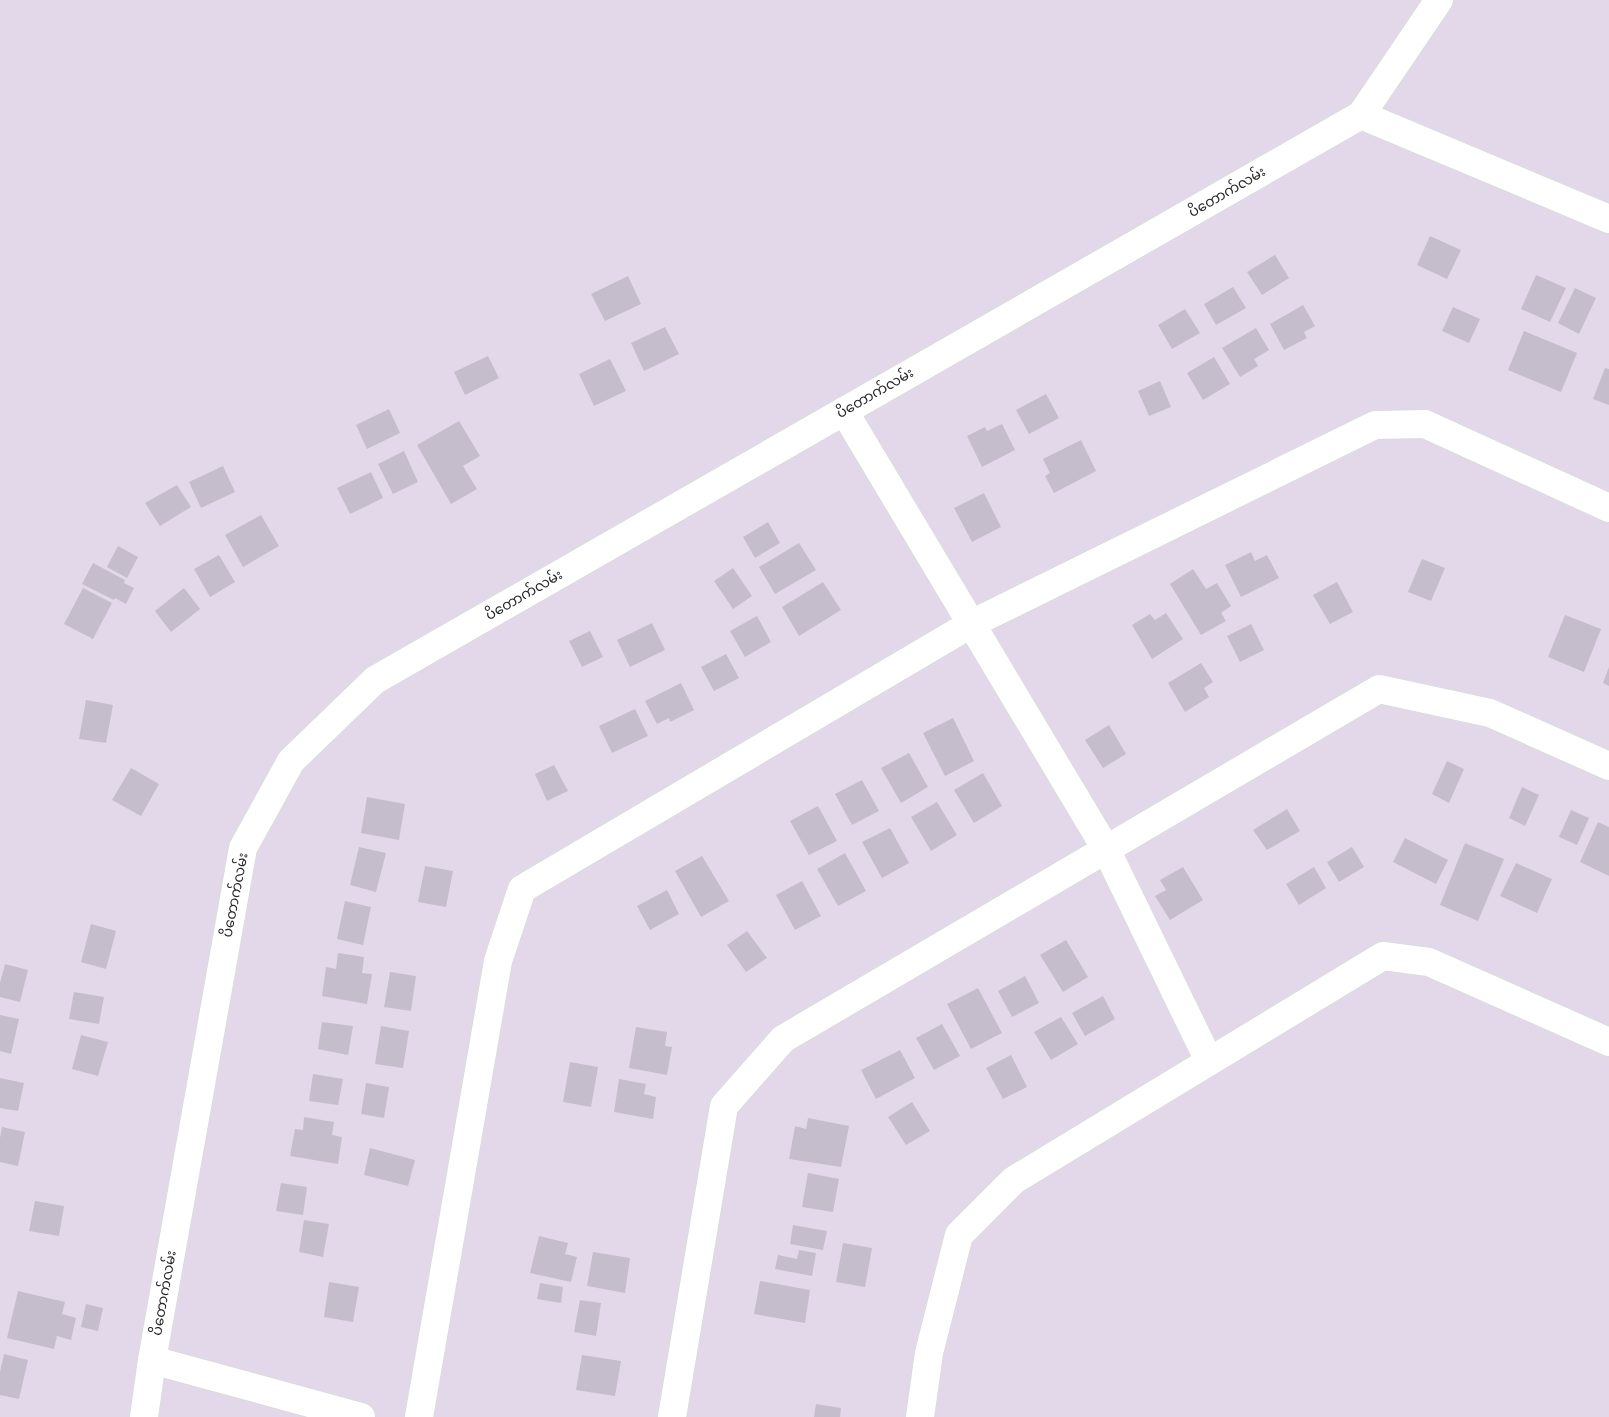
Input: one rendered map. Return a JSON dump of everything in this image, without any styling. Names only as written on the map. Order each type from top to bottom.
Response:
[{"type":"street","name":"ပိတောက်လမ်း","points":[[144,1417],[152,1360],[243,848],[291,760],[375,680],[1361,115],[1439,0]]},
{"type":"street","points":[[1361,115],[1609,219]]},
{"type":"street","points":[[844,411],[1106,849],[1209,1061]]},
{"type":"street","points":[[420,1417],[498,961],[522,889],[971,624],[1375,425],[1425,424],[1609,508]]},
{"type":"street","points":[[672,1417],[724,1106],[783,1039],[1379,689],[1490,713],[1609,766]]},
{"type":"street","points":[[920,1417],[929,1353],[959,1235],[1014,1180],[1383,956],[1429,962],[1609,1042]]},
{"type":"street","points":[[152,1360],[361,1417]]},
{"type":"building","points":[[1430,236],[1461,250],[1447,279],[1417,265]]},
{"type":"building","points":[[1275,255],[1289,278],[1262,295],[1247,272]]},
{"type":"building","points":[[1536,275],[1566,288],[1550,322],[1521,309]]},
{"type":"building","points":[[628,276],[641,304],[605,321],[591,294]]},
{"type":"building","points":[[1233,287],[1246,308],[1216,325],[1204,304]]},
{"type":"building","points":[[1575,288],[1596,298],[1579,334],[1558,323]]},
{"type":"building","points":[[1303,305],[1315,326],[1304,332],[1307,338],[1284,350],[1270,324]]},
{"type":"building","points":[[1453,307],[1480,319],[1469,343],[1442,331]]},
{"type":"building","points":[[1185,309],[1200,333],[1172,349],[1158,325]]},
{"type":"building","points":[[665,327],[679,354],[644,371],[631,343]]},
{"type":"building","points":[[1256,328],[1269,350],[1254,359],[1258,366],[1240,377],[1222,348]]},
{"type":"building","points":[[1524,331],[1577,353],[1561,392],[1508,370]]},
{"type":"building","points":[[488,356],[499,378],[465,395],[454,372]]},
{"type":"building","points":[[1214,357],[1230,384],[1203,400],[1187,373]]},
{"type":"building","points":[[610,359],[626,391],[594,406],[579,374]]},
{"type":"building","points":[[1605,368],[1609,369],[1609,405],[1593,399]]},
{"type":"building","points":[[1160,381],[1171,407],[1149,416],[1138,391]]},
{"type":"building","points":[[1046,394],[1059,418],[1029,434],[1016,410]]},
{"type":"building","points":[[389,409],[400,433],[367,449],[356,425]]},
{"type":"building","points":[[459,421],[480,456],[463,466],[477,489],[451,504],[417,445]]},
{"type":"building","points":[[1002,424],[1015,450],[982,467],[967,436],[985,427],[987,431]]},
{"type":"building","points":[[1081,440],[1096,471],[1054,493],[1045,476],[1050,473],[1043,459]]},
{"type":"building","points":[[404,451],[418,482],[393,494],[378,464]]},
{"type":"building","points":[[223,466],[235,492],[201,508],[189,482]]},
{"type":"building","points":[[371,472],[383,498],[350,514],[337,488]]},
{"type":"building","points":[[177,485],[191,507],[160,526],[145,503]]},
{"type":"building","points":[[984,493],[1001,527],[972,542],[954,508]]},
{"type":"building","points":[[261,515],[279,546],[243,567],[225,535]]},
{"type":"building","points":[[768,522],[780,543],[755,558],[743,537]]},
{"type":"building","points":[[799,543],[816,570],[775,594],[759,567]]},
{"type":"building","points":[[118,546],[138,557],[127,578],[107,567]]},
{"type":"building","points":[[1251,552],[1255,561],[1267,555],[1279,578],[1241,597],[1225,565]]},
{"type":"building","points":[[219,555],[235,582],[210,597],[194,569]]},
{"type":"building","points":[[1422,559],[1445,568],[1431,601],[1408,592]]},
{"type":"building","points":[[93,563],[125,580],[124,583],[134,588],[126,604],[82,584]]},
{"type":"building","points":[[733,568],[752,596],[733,609],[714,581]]},
{"type":"building","points":[[1193,569],[1206,589],[1217,583],[1231,606],[1221,613],[1226,621],[1201,635],[1170,584]]},
{"type":"building","points":[[823,582],[841,610],[799,636],[782,607]]},
{"type":"building","points":[[1337,582],[1353,612],[1330,624],[1313,595]]},
{"type":"building","points":[[83,588],[112,603],[93,639],[64,624]]},
{"type":"building","points":[[184,588],[200,609],[171,632],[155,611]]},
{"type":"building","points":[[1166,613],[1183,639],[1152,659],[1132,625],[1150,614],[1155,620]]},
{"type":"building","points":[[1565,615],[1601,629],[1584,672],[1548,657]]},
{"type":"building","points":[[757,616],[771,642],[745,657],[730,631]]},
{"type":"building","points":[[652,623],[665,650],[630,667],[617,640]]},
{"type":"building","points":[[1251,624],[1264,650],[1240,662],[1227,636]]},
{"type":"building","points":[[590,631],[603,657],[582,667],[569,641]]},
{"type":"building","points":[[726,654],[739,678],[714,691],[701,667]]},
{"type":"building","points":[[1201,663],[1213,682],[1204,688],[1209,697],[1185,712],[1168,683]]},
{"type":"building","points":[[1609,667],[1609,686],[1603,683]]},
{"type":"building","points":[[681,683],[694,710],[670,722],[669,718],[657,724],[645,701]]},
{"type":"building","points":[[86,700],[113,705],[106,743],[79,739]]},
{"type":"building","points":[[635,709],[648,736],[612,753],[599,726]]},
{"type":"building","points":[[953,718],[974,761],[945,776],[923,733]]},
{"type":"building","points":[[1109,725],[1126,754],[1103,768],[1085,740]]},
{"type":"building","points":[[909,753],[928,787],[901,803],[881,768]]},
{"type":"building","points":[[1447,761],[1464,769],[1449,803],[1432,794]]},
{"type":"building","points":[[554,765],[568,791],[547,801],[535,774]]},
{"type":"building","points":[[131,768],[159,784],[141,816],[112,800]]},
{"type":"building","points":[[983,773],[1002,806],[974,823],[954,790]]},
{"type":"building","points":[[862,780],[879,811],[852,825],[835,794]]},
{"type":"building","points":[[1522,787],[1539,795],[1525,826],[1509,818]]},
{"type":"building","points":[[367,797],[405,804],[399,840],[361,833]]},
{"type":"building","points":[[937,802],[957,835],[931,851],[911,817]]},
{"type":"building","points":[[818,806],[837,841],[809,855],[790,821]]},
{"type":"building","points":[[1287,809],[1300,831],[1267,850],[1253,830]]},
{"type":"building","points":[[1571,810],[1589,818],[1577,845],[1559,837]]},
{"type":"building","points":[[1598,822],[1609,827],[1609,876],[1580,862]]},
{"type":"building","points":[[890,828],[909,863],[882,878],[862,842]]},
{"type":"building","points":[[1405,838],[1448,860],[1436,884],[1393,862]]},
{"type":"building","points":[[1465,843],[1504,859],[1478,921],[1440,905]]},
{"type":"building","points":[[359,847],[386,853],[376,892],[350,885]]},
{"type":"building","points":[[1352,847],[1364,867],[1339,882],[1327,862]]},
{"type":"building","points":[[845,853],[866,891],[838,906],[817,869]]},
{"type":"building","points":[[702,856],[729,901],[701,917],[675,871]]},
{"type":"building","points":[[1516,863],[1552,879],[1537,913],[1500,896]]},
{"type":"building","points":[[425,866],[453,871],[446,907],[418,902]]},
{"type":"building","points":[[1183,867],[1203,900],[1170,920],[1155,896],[1166,890],[1160,880]]},
{"type":"building","points":[[1314,867],[1326,888],[1299,905],[1286,884]]},
{"type":"building","points":[[802,881],[821,916],[795,930],[776,895]]},
{"type":"building","points":[[667,890],[679,914],[650,930],[637,906]]},
{"type":"building","points":[[345,901],[371,907],[363,945],[337,939]]},
{"type":"building","points":[[91,924],[116,931],[106,969],[81,962]]},
{"type":"building","points":[[747,931],[767,958],[746,972],[727,945]]},
{"type":"building","points":[[1066,940],[1088,977],[1063,992],[1040,955]]},
{"type":"building","points":[[338,953],[364,957],[362,973],[372,974],[367,1004],[322,996],[326,967],[336,969]]},
{"type":"building","points":[[5,964],[28,970],[20,1002],[0,997],[0,983]]},
{"type":"building","points":[[390,972],[416,976],[411,1011],[384,1007]]},
{"type":"building","points":[[1025,976],[1039,1003],[1012,1017],[998,991]]},
{"type":"building","points":[[978,988],[1002,1033],[971,1049],[947,1004]]},
{"type":"building","points":[[74,992],[104,997],[99,1024],[69,1019]]},
{"type":"building","points":[[1103,996],[1115,1019],[1085,1036],[1072,1013]]},
{"type":"building","points":[[0,1015],[19,1019],[11,1054],[0,1051]]},
{"type":"building","points":[[1061,1017],[1078,1044],[1051,1060],[1034,1032]]},
{"type":"building","points":[[322,1022],[353,1026],[348,1055],[318,1049]]},
{"type":"building","points":[[942,1024],[960,1056],[934,1070],[916,1038]]},
{"type":"building","points":[[381,1026],[409,1031],[403,1068],[375,1064]]},
{"type":"building","points":[[636,1027],[667,1032],[665,1046],[672,1047],[667,1075],[629,1068]]},
{"type":"building","points":[[81,1035],[108,1042],[98,1076],[72,1069]]},
{"type":"building","points":[[900,1050],[915,1078],[876,1099],[861,1070]]},
{"type":"building","points":[[1011,1055],[1027,1087],[1003,1099],[986,1068]]},
{"type":"building","points":[[570,1062],[598,1067],[591,1107],[563,1102]]},
{"type":"building","points":[[313,1074],[343,1079],[338,1105],[309,1101]]},
{"type":"building","points":[[0,1078],[24,1083],[18,1111],[0,1108]]},
{"type":"building","points":[[619,1079],[646,1084],[644,1094],[656,1097],[653,1119],[614,1112]]},
{"type":"building","points":[[366,1083],[389,1087],[384,1118],[361,1114]]},
{"type":"building","points":[[912,1102],[930,1131],[906,1145],[888,1117]]},
{"type":"building","points":[[304,1117],[334,1122],[332,1135],[342,1137],[338,1164],[290,1156],[295,1129],[303,1130]]},
{"type":"building","points":[[808,1118],[849,1126],[841,1167],[789,1159],[795,1126],[806,1129]]},
{"type":"building","points":[[2,1127],[25,1132],[18,1166],[0,1162]]},
{"type":"building","points":[[370,1148],[415,1160],[408,1186],[364,1175]]},
{"type":"building","points":[[808,1173],[839,1179],[833,1212],[802,1207]]},
{"type":"building","points":[[281,1183],[307,1187],[303,1215],[276,1211]]},
{"type":"building","points":[[35,1201],[64,1206],[59,1236],[29,1231]]},
{"type":"building","points":[[304,1220],[329,1224],[323,1257],[299,1252]]},
{"type":"building","points":[[793,1225],[827,1231],[823,1250],[790,1244]]},
{"type":"building","points":[[539,1236],[568,1243],[565,1254],[577,1257],[571,1282],[530,1273]]},
{"type":"building","points":[[843,1243],[872,1248],[865,1287],[836,1282]]},
{"type":"building","points":[[799,1250],[816,1253],[812,1276],[775,1269],[778,1255],[797,1259]]},
{"type":"building","points":[[593,1252],[630,1258],[625,1293],[587,1286]]},
{"type":"building","points":[[760,1281],[810,1290],[805,1323],[754,1314]]},
{"type":"building","points":[[329,1282],[359,1287],[353,1322],[324,1317]]},
{"type":"building","points":[[540,1283],[563,1287],[561,1303],[537,1299]]},
{"type":"building","points":[[18,1291],[65,1302],[62,1314],[76,1318],[71,1340],[57,1336],[54,1349],[7,1338]]},
{"type":"building","points":[[580,1300],[601,1303],[596,1336],[574,1332]]},
{"type":"building","points":[[86,1304],[103,1308],[98,1331],[81,1327]]},
{"type":"building","points":[[4,1354],[28,1360],[19,1399],[0,1395],[0,1372]]},
{"type":"building","points":[[582,1355],[621,1361],[615,1396],[576,1390]]},
{"type":"building","points":[[816,1404],[841,1408],[840,1417],[814,1417]]}]
